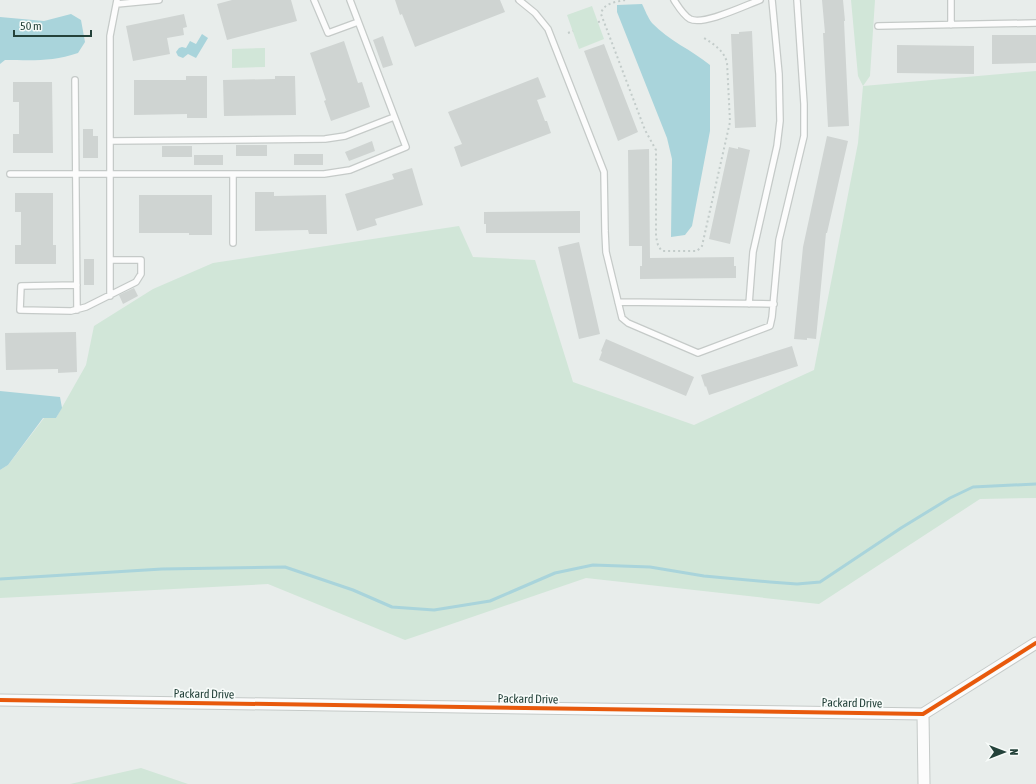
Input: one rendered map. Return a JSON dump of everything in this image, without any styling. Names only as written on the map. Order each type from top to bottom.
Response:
[{"type":"street","points":[[924,784],[923,714],[1036,643]]},
{"type":"street","name":"Packard Drive","points":[[0,700],[923,714]]},
{"type":"lane","points":[[110,296],[110,36],[117,2],[158,0]]},
{"type":"lane","points":[[314,0],[328,33],[358,22]]},
{"type":"lane","points":[[10,174],[324,174],[350,170],[406,147],[350,0]]},
{"type":"lane","points":[[519,0],[535,13],[548,29],[604,172],[604,232],[606,252],[622,318],[628,323],[698,353],[770,326],[774,304],[779,240],[804,136],[804,104],[797,0]]},
{"type":"lane","points":[[674,0],[679,8],[691,19],[702,20],[729,13],[760,0]]},
{"type":"lane","points":[[749,304],[752,252],[777,146],[780,121],[779,74],[772,0]]},
{"type":"lane","points":[[951,0],[951,24]]},
{"type":"lane","points":[[878,26],[1036,23]]},
{"type":"lane","points":[[75,80],[77,310]]},
{"type":"lane","points":[[110,140],[326,139],[345,136],[394,117]]},
{"type":"lane","points":[[232,243],[233,174]]},
{"type":"lane","points":[[77,285],[21,286],[20,310],[77,310],[110,296],[136,282],[141,274],[141,260],[110,260]]},
{"type":"lane","points":[[618,302],[774,304]]},
{"type":"path","points":[[625,0],[606,5],[601,11],[603,20],[645,130],[656,150],[656,237],[658,245],[661,250],[664,251],[697,251],[702,246],[730,122],[727,62],[721,50],[704,38]]},
{"type":"path","points":[[598,22],[603,20]]},
{"type":"path","points":[[568,33],[573,31]]},
{"type":"green space","points":[[851,0],[875,0],[870,76],[863,86],[858,76]]},
{"type":"green space","points":[[592,6],[604,39],[579,49],[567,15]]},
{"type":"green space","points":[[265,48],[265,67],[232,68],[232,49]]},
{"type":"green space","points":[[1036,71],[1036,498],[980,499],[819,604],[586,578],[405,640],[268,584],[0,598],[0,470],[8,465],[44,418],[56,418],[86,365],[94,326],[153,289],[213,263],[459,226],[473,257],[535,260],[573,382],[694,425],[814,370],[858,143],[863,86]]},
{"type":"green space","points":[[141,768],[188,784],[70,784]]},
{"type":"water","points":[[642,4],[652,23],[673,40],[710,65],[710,131],[692,226],[685,235],[671,237],[672,159],[667,138],[617,12],[617,5]]},
{"type":"water","points":[[71,14],[81,20],[85,42],[78,53],[51,59],[5,60],[0,64],[0,17],[44,21]]},
{"type":"water","points":[[202,34],[208,38],[196,58],[188,54],[183,58],[178,56],[176,52],[179,48],[186,48],[190,41],[196,44]]},
{"type":"water","points":[[0,391],[60,397],[62,408],[56,418],[43,418],[8,465],[0,470]]},
{"type":"building","points":[[232,0],[291,0],[297,21],[227,40],[217,4]]},
{"type":"building","points":[[395,0],[500,0],[505,12],[415,47],[402,14],[400,15]]},
{"type":"building","points":[[822,0],[843,0],[849,126],[828,127],[823,33],[825,33]]},
{"type":"building","points":[[184,14],[187,27],[183,28],[184,35],[167,38],[170,54],[133,61],[126,26]]},
{"type":"building","points":[[752,31],[756,127],[735,128],[731,34]]},
{"type":"building","points":[[992,35],[1036,35],[1036,63],[992,64]]},
{"type":"building","points":[[383,36],[393,65],[383,68],[373,40]]},
{"type":"building","points":[[344,41],[358,83],[362,82],[370,107],[331,121],[324,101],[326,100],[310,53]]},
{"type":"building","points":[[604,44],[638,132],[618,141],[584,51]]},
{"type":"building","points":[[897,45],[974,46],[974,74],[897,73]]},
{"type":"building","points":[[186,76],[207,76],[207,118],[187,118],[187,114],[134,115],[134,80],[186,80]]},
{"type":"building","points":[[275,76],[295,76],[296,115],[224,116],[223,80],[275,79]]},
{"type":"building","points":[[538,77],[546,97],[537,100],[551,133],[461,167],[454,147],[462,144],[448,112]]},
{"type":"building","points":[[13,82],[52,82],[53,153],[13,153],[13,134],[19,134],[19,102],[13,102]]},
{"type":"building","points":[[83,129],[93,129],[93,136],[98,136],[98,158],[83,158]]},
{"type":"building","points":[[827,136],[848,141],[826,233],[816,339],[794,339],[803,247]]},
{"type":"building","points":[[372,141],[375,151],[349,161],[345,152]]},
{"type":"building","points":[[236,145],[267,145],[267,156],[236,156]]},
{"type":"building","points":[[162,146],[192,146],[192,157],[162,157]]},
{"type":"building","points":[[729,147],[738,149],[738,147],[750,150],[730,244],[709,239]]},
{"type":"building","points":[[649,149],[650,258],[734,257],[736,278],[640,279],[640,266],[642,266],[642,246],[629,246],[628,150]]},
{"type":"building","points":[[294,154],[323,154],[323,165],[294,165]]},
{"type":"building","points":[[194,155],[223,155],[223,165],[194,165]]},
{"type":"building","points":[[412,168],[423,205],[375,219],[377,225],[357,231],[345,194],[394,179],[392,174]]},
{"type":"building","points":[[255,192],[274,192],[274,196],[326,195],[327,234],[309,234],[308,230],[255,231]]},
{"type":"building","points":[[15,193],[53,193],[53,245],[56,245],[56,264],[15,264],[15,245],[21,245],[21,212],[15,212]]},
{"type":"building","points":[[139,195],[212,195],[212,235],[189,235],[189,233],[139,233]]},
{"type":"building","points":[[580,211],[580,233],[486,233],[486,224],[484,224],[484,212]]},
{"type":"building","points":[[579,242],[600,334],[579,339],[558,247]]},
{"type":"building","points":[[84,259],[94,259],[94,285],[84,285]]},
{"type":"building","points":[[134,288],[138,296],[123,304],[119,295]]},
{"type":"building","points":[[76,332],[77,372],[58,373],[58,369],[6,370],[5,333]]},
{"type":"building","points":[[606,339],[694,377],[686,396],[599,360]]},
{"type":"building","points":[[792,346],[798,366],[709,395],[701,375]]},
{"type":"waterway","points":[[0,579],[162,569],[285,567],[353,590],[392,607],[434,610],[490,601],[555,573],[593,565],[650,567],[704,576],[770,582],[797,584],[820,582],[901,528],[950,498],[973,487],[1036,484]]},
{"type":"cycle path","points":[[0,700],[923,714],[1036,643]]}]
